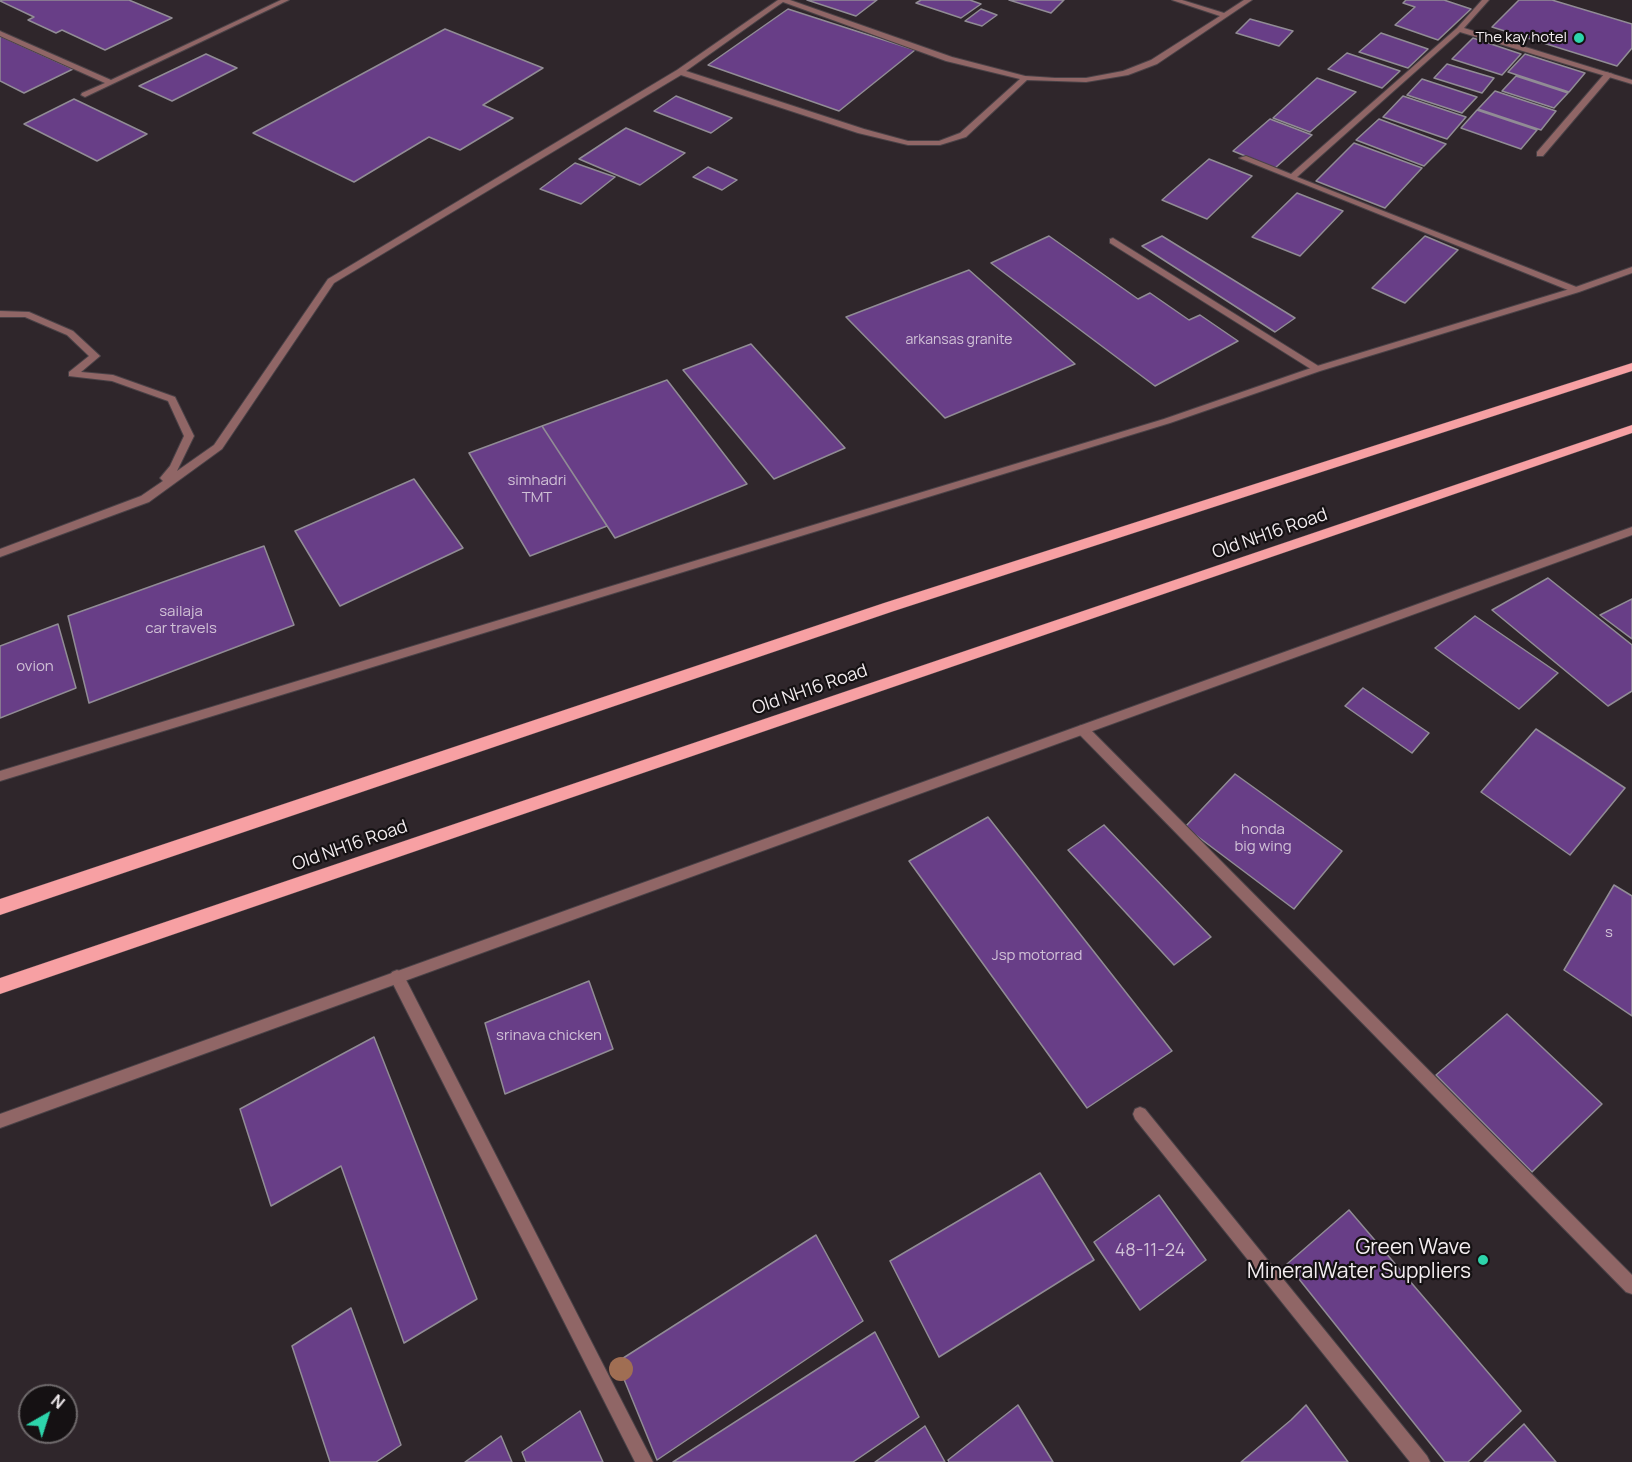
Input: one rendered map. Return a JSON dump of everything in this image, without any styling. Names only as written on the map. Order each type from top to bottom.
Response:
[{"type":"main road","points":[[0,907],[889,607],[1632,367]]},
{"type":"main road","name":"Old NH16 Road","points":[[0,986],[1632,429]]},
{"type":"street","points":[[85,96],[286,0]]},
{"type":"street","points":[[0,553],[145,499],[218,447],[331,282],[680,72],[783,0],[949,59],[1026,78],[1086,80],[1125,73],[1154,62],[1249,0]]},
{"type":"street","points":[[1175,0],[1224,15]]},
{"type":"street","points":[[1292,177],[1459,29],[1486,0]]},
{"type":"street","points":[[1459,29],[1632,82]]},
{"type":"street","points":[[0,33],[112,83]]},
{"type":"street","points":[[680,72],[861,131],[908,143],[940,143],[963,135],[1026,78]]},
{"type":"street","points":[[1540,154],[1609,74]]},
{"type":"street","points":[[1243,158],[1576,290]]},
{"type":"street","points":[[1113,241],[1317,369]]},
{"type":"street","points":[[0,776],[1167,421],[1317,369],[1576,290],[1632,270]]},
{"type":"street","points":[[0,314],[26,314],[70,333],[95,356],[72,374],[113,378],[172,399],[189,436],[174,468],[145,499]]},
{"type":"street","points":[[0,1121],[1632,531]]},
{"type":"street","points":[[1083,730],[1632,1286]]},
{"type":"street","points":[[397,978],[644,1462]]},
{"type":"street","points":[[1140,1114],[1421,1462]]},
{"type":"building","points":[[129,0],[172,18],[105,50],[62,30],[56,33],[28,20],[34,17],[0,1]]},
{"type":"building","points":[[807,0],[877,0],[856,16]]},
{"type":"building","points":[[921,0],[970,0],[981,4],[961,18],[916,3]]},
{"type":"building","points":[[1009,0],[1064,0],[1051,13]]},
{"type":"building","points":[[1406,0],[1444,0],[1471,9],[1438,40],[1395,25],[1415,7],[1403,3]]},
{"type":"building","name":"The kay hotel","points":[[1519,0],[1552,0],[1632,24],[1632,48],[1617,66],[1492,27]]},
{"type":"building","points":[[788,9],[915,50],[839,111],[708,65]]},
{"type":"building","points":[[981,9],[997,15],[982,26],[965,21]]},
{"type":"building","points":[[1250,19],[1293,31],[1279,46],[1236,33]]},
{"type":"building","points":[[445,29],[543,68],[483,105],[513,118],[460,150],[429,137],[354,182],[253,133]]},
{"type":"building","points":[[1381,33],[1428,49],[1408,68],[1359,52]]},
{"type":"building","points":[[0,36],[73,69],[24,93],[0,81]]},
{"type":"building","points":[[1473,38],[1521,54],[1502,75],[1452,59]]},
{"type":"building","points":[[1347,53],[1400,71],[1382,88],[1328,69]]},
{"type":"building","points":[[206,54],[237,68],[172,101],[139,86]]},
{"type":"building","points":[[1525,54],[1585,73],[1569,92],[1508,72]]},
{"type":"building","points":[[1447,64],[1494,78],[1482,93],[1434,78]]},
{"type":"building","points":[[1516,76],[1568,93],[1554,108],[1502,91]]},
{"type":"building","points":[[1317,78],[1356,92],[1310,132],[1273,118]]},
{"type":"building","points":[[1422,79],[1477,97],[1462,113],[1407,95]]},
{"type":"building","points":[[1495,91],[1556,111],[1541,130],[1478,109]]},
{"type":"building","points":[[676,96],[732,118],[711,133],[654,111]]},
{"type":"building","points":[[1403,96],[1466,117],[1447,139],[1383,117]]},
{"type":"building","points":[[74,99],[147,134],[97,161],[24,124]]},
{"type":"building","points":[[1477,110],[1537,130],[1521,149],[1461,128]]},
{"type":"building","points":[[1270,119],[1312,135],[1275,168],[1233,151]]},
{"type":"building","points":[[1379,119],[1446,144],[1424,166],[1356,140]]},
{"type":"building","points":[[626,128],[685,153],[640,185],[579,159]]},
{"type":"building","points":[[1354,143],[1422,168],[1385,208],[1316,181]]},
{"type":"building","points":[[1209,159],[1252,176],[1207,219],[1162,200]]},
{"type":"building","points":[[575,163],[615,177],[581,204],[540,189]]},
{"type":"building","points":[[708,167],[737,180],[722,190],[693,177]]},
{"type":"building","points":[[1297,193],[1343,211],[1300,256],[1252,237]]},
{"type":"building","points":[[1049,236],[1138,299],[1150,293],[1189,320],[1200,315],[1238,341],[1155,386],[991,263]]},
{"type":"building","points":[[1162,236],[1295,318],[1275,332],[1142,246]]},
{"type":"building","points":[[1425,236],[1458,250],[1405,303],[1372,288]]},
{"type":"building","points":[[969,270],[1075,364],[945,418],[846,317]]},
{"type":"building","points":[[751,344],[845,448],[774,479],[683,370]]},
{"type":"building","points":[[667,380],[747,484],[615,538],[542,426]]},
{"type":"building","points":[[542,426],[607,526],[530,556],[469,453]]},
{"type":"building","points":[[414,479],[463,548],[340,606],[295,531]]},
{"type":"building","points":[[264,546],[294,625],[89,703],[68,616]]},
{"type":"building","points":[[1548,578],[1632,645],[1632,691],[1608,706],[1492,610]]},
{"type":"building","points":[[1632,599],[1632,639],[1600,615]]},
{"type":"building","points":[[1475,616],[1558,673],[1519,709],[1435,648]]},
{"type":"building","points":[[58,624],[76,688],[0,718],[0,646]]},
{"type":"building","points":[[1363,688],[1429,733],[1412,753],[1345,706]]},
{"type":"building","points":[[1536,729],[1625,788],[1570,855],[1481,792]]},
{"type":"building","points":[[1235,774],[1342,851],[1294,909],[1185,827]]},
{"type":"building","points":[[988,817],[1172,1051],[1087,1108],[909,861]]},
{"type":"building","points":[[1104,825],[1211,937],[1174,965],[1068,850]]},
{"type":"building","points":[[1614,885],[1632,896],[1632,1016],[1564,970]]},
{"type":"building","points":[[589,981],[613,1049],[505,1094],[485,1023]]},
{"type":"building","points":[[1507,1014],[1602,1104],[1532,1172],[1436,1075]]},
{"type":"building","points":[[374,1037],[477,1299],[404,1343],[341,1166],[271,1206],[240,1109]]},
{"type":"building","points":[[1040,1173],[1094,1260],[939,1357],[890,1261]]},
{"type":"building","points":[[1159,1195],[1206,1260],[1140,1310],[1094,1242]]},
{"type":"building","points":[[1349,1210],[1521,1411],[1468,1462],[1445,1462],[1287,1264]]},
{"type":"building","points":[[816,1235],[863,1321],[657,1460],[617,1362]]},
{"type":"building","points":[[351,1308],[401,1445],[376,1462],[330,1462],[292,1346]]},
{"type":"building","points":[[875,1332],[919,1417],[853,1462],[673,1462]]},
{"type":"building","points":[[1018,1405],[1053,1462],[949,1462],[948,1460]]},
{"type":"building","points":[[1306,1405],[1348,1462],[1241,1462],[1291,1420]]},
{"type":"building","points":[[580,1411],[603,1462],[526,1462],[522,1452]]},
{"type":"building","points":[[1524,1424],[1556,1462],[1484,1462]]},
{"type":"building","points":[[925,1426],[945,1462],[875,1462]]},
{"type":"building","points":[[501,1436],[512,1462],[465,1462]]},
{"type":"place","name":"The kay hotel","points":[[1579,38]]},
{"type":"place","name":"Green Wave MineralWater Suppliers","points":[[1483,1260]]}]
